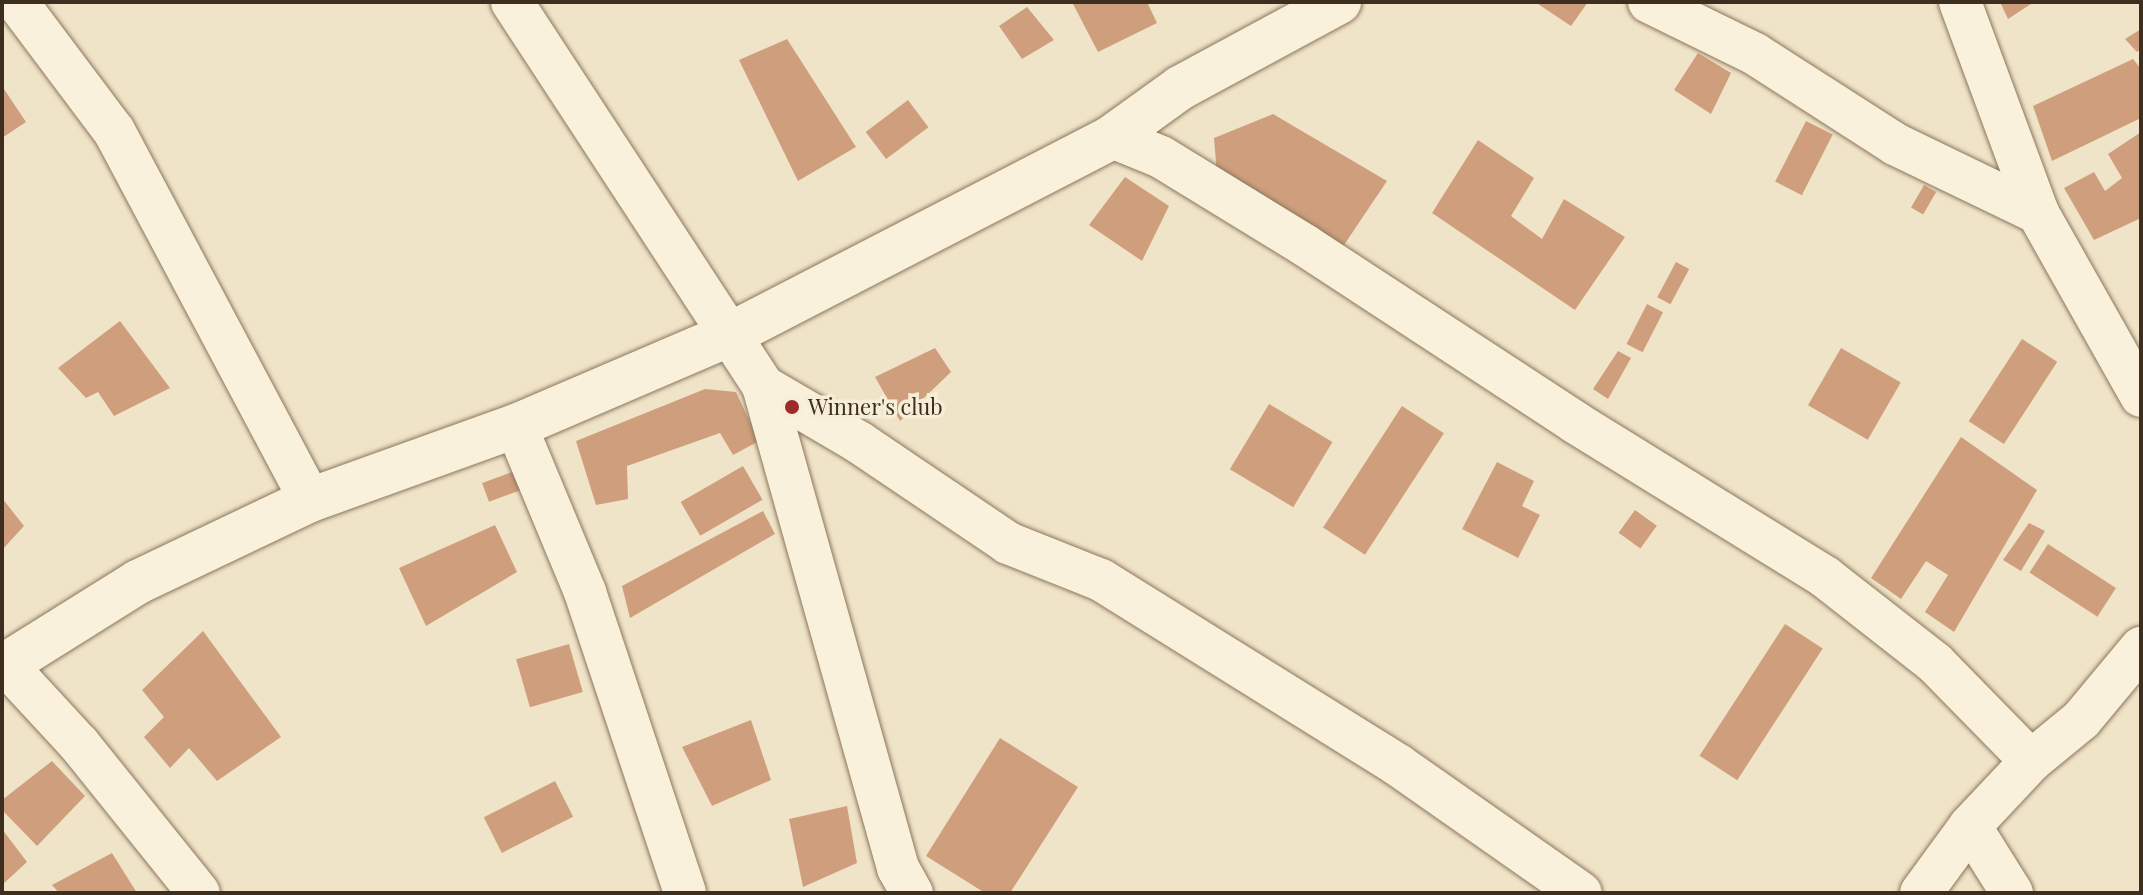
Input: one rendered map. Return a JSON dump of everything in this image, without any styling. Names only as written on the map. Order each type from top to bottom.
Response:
[{"type":"main road","points":[[4,666],[138,582],[310,500],[516,426],[733,333],[1112,137],[1180,88],[1339,2]]},
{"type":"street","points":[[17,2],[114,131],[310,500]]},
{"type":"street","points":[[512,2],[733,333],[763,386],[898,868],[912,893]]},
{"type":"street","points":[[1649,2],[1755,54],[1895,144],[2038,213]]},
{"type":"street","points":[[1960,2],[2038,213],[2127,363],[2141,396]]},
{"type":"street","points":[[1112,137],[1161,157],[1306,246],[1576,423],[1825,577],[1935,663],[2031,761]]},
{"type":"street","points":[[763,386],[860,443],[1008,543],[1101,580],[1330,723],[1581,893]]},
{"type":"street","points":[[516,426],[585,592],[685,893]]},
{"type":"street","points":[[1921,893],[1970,826],[2031,761],[2081,720],[2141,648]]},
{"type":"street","points":[[4,666],[79,744],[199,893]]},
{"type":"street","points":[[1970,826],[2012,893]]},
{"type":"building","points":[[1072,2],[1147,2],[1157,23],[1098,52]]},
{"type":"building","points":[[1535,2],[1588,2],[1571,26]]},
{"type":"building","points":[[2000,2],[2034,2],[2008,19]]},
{"type":"building","points":[[1027,7],[1054,40],[1022,59],[999,26]]},
{"type":"building","points":[[2141,29],[2141,49],[2137,52],[2125,39]]},
{"type":"building","points":[[787,39],[856,147],[798,181],[739,60]]},
{"type":"building","points":[[1698,53],[1731,73],[1711,114],[1674,90]]},
{"type":"building","points":[[2133,59],[2141,69],[2141,118],[2052,161],[2033,106]]},
{"type":"building","points":[[2,86],[26,122],[2,138]]},
{"type":"building","points":[[908,100],[928,127],[886,159],[866,132]]},
{"type":"building","points":[[1273,114],[1387,181],[1342,248],[1217,174],[1214,138]]},
{"type":"building","points":[[1806,121],[1833,135],[1802,195],[1775,182]]},
{"type":"building","points":[[2141,132],[2141,218],[2094,240],[2064,188],[2094,172],[2105,191],[2122,178],[2108,154]]},
{"type":"building","points":[[1478,140],[1534,178],[1511,216],[1542,239],[1564,199],[1625,237],[1575,310],[1432,213]]},
{"type":"building","points":[[1125,177],[1169,206],[1142,261],[1089,225]]},
{"type":"building","points":[[1924,185],[1936,192],[1923,215],[1911,208]]},
{"type":"building","points":[[1676,262],[1689,269],[1670,304],[1657,297]]},
{"type":"building","points":[[1647,304],[1663,312],[1643,352],[1627,344]]},
{"type":"building","points":[[120,321],[170,388],[114,416],[98,392],[86,398],[58,368]]},
{"type":"building","points":[[2022,339],[2057,362],[2004,444],[1969,421]]},
{"type":"building","points":[[935,348],[951,372],[900,421],[875,377]]},
{"type":"building","points":[[1841,348],[1901,382],[1868,440],[1808,405]]},
{"type":"building","points":[[1618,351],[1631,358],[1608,399],[1593,389]]},
{"type":"building","points":[[705,389],[736,392],[759,441],[733,455],[720,433],[627,466],[628,499],[596,505],[576,441]]},
{"type":"building","points":[[1269,404],[1332,442],[1293,507],[1230,469]]},
{"type":"building","points":[[1402,406],[1444,433],[1365,555],[1323,528]]},
{"type":"building","points":[[1961,437],[2037,490],[1954,632],[1925,612],[1948,575],[1926,561],[1901,599],[1871,578]]},
{"type":"building","points":[[1497,462],[1534,481],[1522,506],[1540,515],[1518,558],[1462,529]]},
{"type":"building","points":[[743,466],[762,500],[700,536],[681,502]]},
{"type":"building","points":[[515,471],[522,490],[489,502],[482,483]]},
{"type":"building","points":[[2,498],[24,526],[2,550]]},
{"type":"building","points":[[1635,510],[1657,526],[1640,549],[1619,533]]},
{"type":"building","points":[[763,511],[775,534],[630,618],[622,586]]},
{"type":"building","points":[[2029,523],[2045,531],[2021,571],[2003,560]]},
{"type":"building","points":[[495,525],[517,572],[426,626],[399,568]]},
{"type":"building","points":[[2048,544],[2116,588],[2097,617],[2029,573]]},
{"type":"building","points":[[1785,624],[1823,649],[1737,780],[1699,756]]},
{"type":"building","points":[[203,631],[281,737],[217,781],[189,748],[170,768],[144,737],[164,717],[142,690]]},
{"type":"building","points":[[569,644],[583,692],[530,707],[516,659]]},
{"type":"building","points":[[751,720],[771,780],[712,806],[682,747]]},
{"type":"building","points":[[1000,738],[1078,787],[1010,893],[985,893],[926,856]]},
{"type":"building","points":[[52,761],[85,796],[37,846],[2,810],[2,800]]},
{"type":"building","points":[[555,781],[573,817],[502,853],[484,817]]},
{"type":"building","points":[[847,806],[857,863],[803,887],[789,819]]},
{"type":"building","points":[[2,829],[27,862],[2,885]]},
{"type":"building","points":[[112,853],[137,893],[59,893],[52,885]]},
{"type":"place","name":"Winner's club","points":[[792,407]]}]
